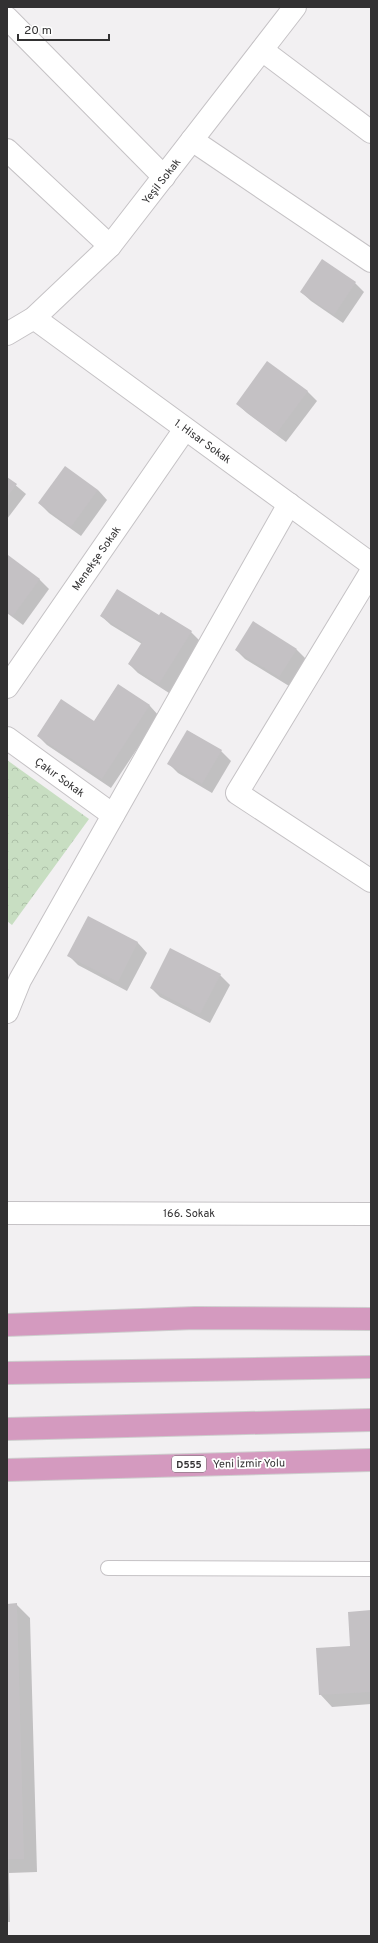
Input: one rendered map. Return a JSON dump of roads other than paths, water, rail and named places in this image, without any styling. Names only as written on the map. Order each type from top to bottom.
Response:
[{"type":"highway","points":[[7,1325],[195,1318],[371,1319]]},
{"type":"highway","points":[[7,1373],[371,1367]]},
{"type":"highway","points":[[7,1429],[371,1420]]},
{"type":"highway","name":"Yeni İzmir Yolu","points":[[7,1470],[371,1460]]},
{"type":"street","name":"Yeşil Sokak","points":[[7,334],[34,318],[110,246],[295,7]]},
{"type":"street","points":[[7,18],[164,177]]},
{"type":"street","points":[[262,50],[371,132]]},
{"type":"street","points":[[192,140],[371,261]]},
{"type":"street","points":[[7,150],[110,246]]},
{"type":"street","name":"1. Hisar Sokak","points":[[34,318],[371,564]]},
{"type":"street","name":"Menekşe Sokak","points":[[7,687],[185,429]]},
{"type":"street","points":[[7,1012],[13,976],[113,815],[289,504]]},
{"type":"street","points":[[371,572],[237,793],[371,881]]},
{"type":"street","name":"Çakır Sokak","points":[[7,738],[113,815]]},
{"type":"street","name":"166. Sokak","points":[[7,1213],[371,1214]]},
{"type":"lane","points":[[108,1568],[371,1569]]}]
